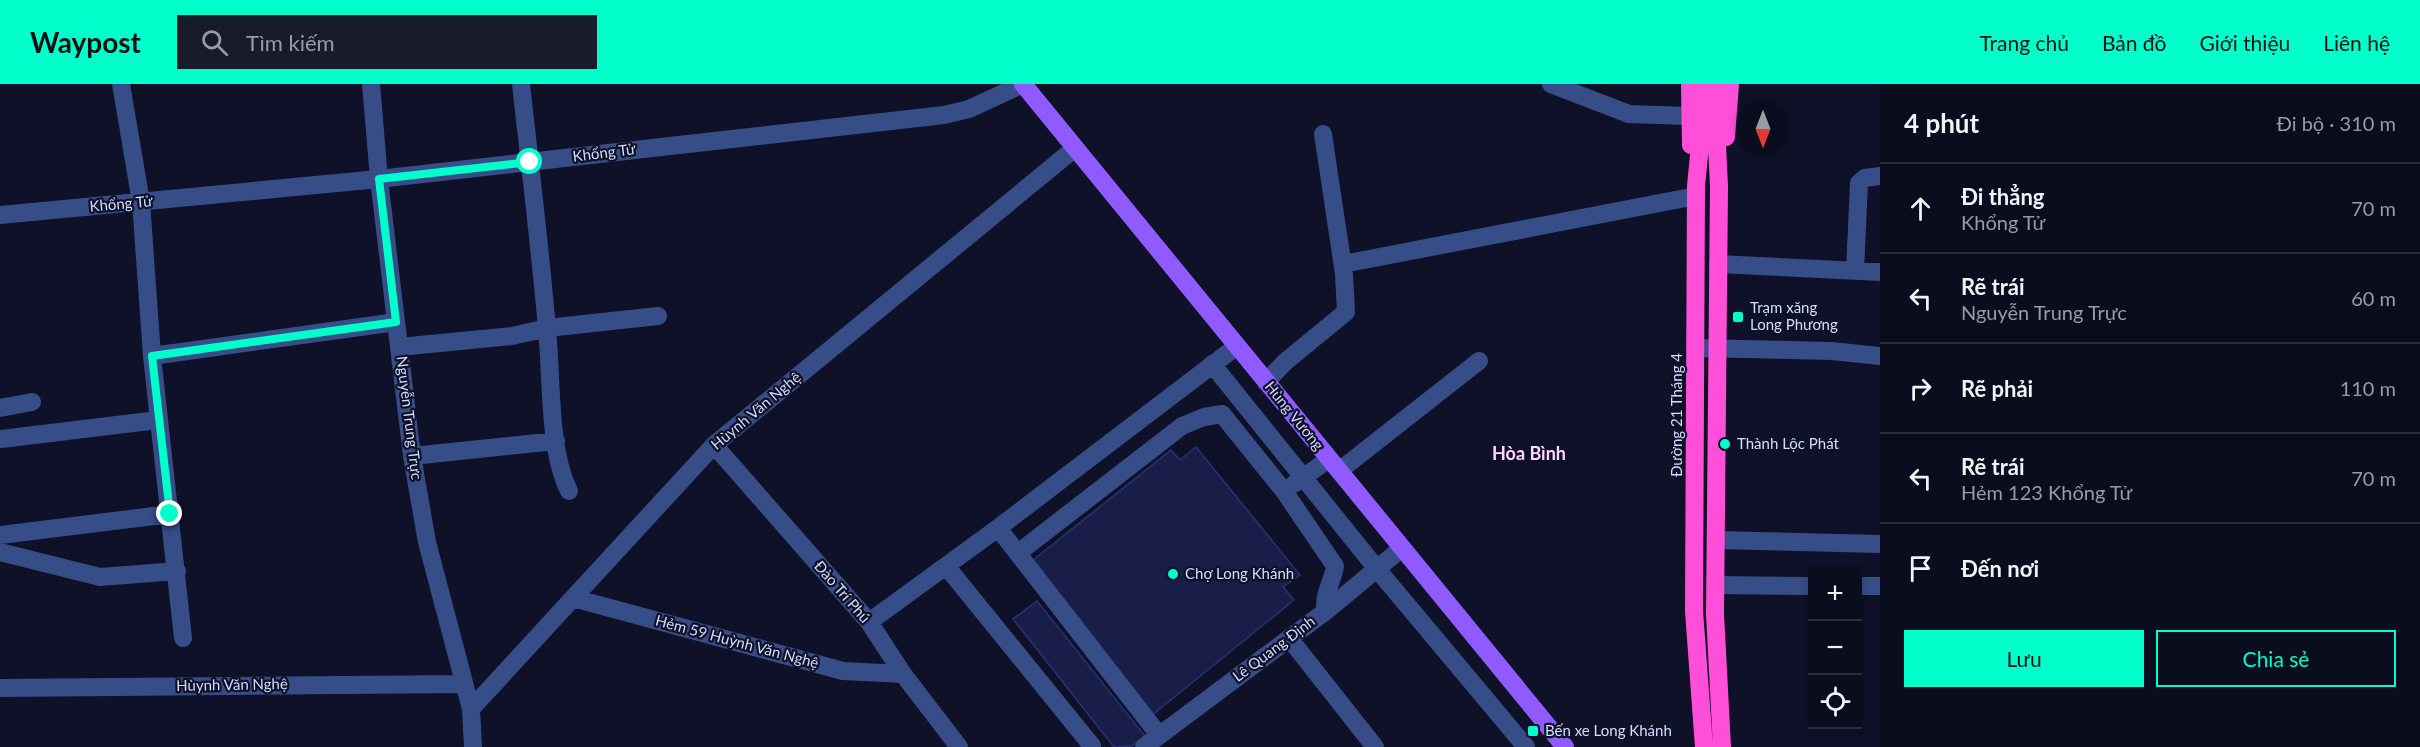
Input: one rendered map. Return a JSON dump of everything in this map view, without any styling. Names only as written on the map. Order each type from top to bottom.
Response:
[{"type":"highway","points":[[1690,84],[1689,116],[1696,191]]},
{"type":"highway","name":"Đường 21 Tháng 4","points":[[1704,747],[1694,611],[1696,191],[1706,84]]},
{"type":"highway","points":[[1714,84],[1719,186],[1715,585],[1716,666],[1722,747]]},
{"type":"highway","points":[[1719,186],[1727,132],[1730,84]]},
{"type":"main road","name":"Hùng Vương","points":[[1023,84],[1565,747]]},
{"type":"street","points":[[121,84],[141,202],[158,420],[183,638]]},
{"type":"street","name":"Nguyễn Trung Trực","points":[[371,84],[379,179],[412,456],[427,542],[471,709],[473,747]]},
{"type":"street","points":[[521,84],[547,328],[556,441],[561,476],[569,491]]},
{"type":"street","name":"Khổng Tử","points":[[0,215],[379,179],[944,115],[969,110],[1023,84]]},
{"type":"street","points":[[1551,84],[1629,114],[1689,116]]},
{"type":"street","points":[[1266,382],[1285,362],[1346,312],[1343,264],[1323,134]]},
{"type":"street","name":"Hùynh Văn Nghệ","points":[[471,709],[714,445],[1074,149]]},
{"type":"street","points":[[1855,271],[1859,183],[1865,178],[1880,176]]},
{"type":"street","points":[[1343,264],[1696,191]]},
{"type":"street","points":[[1718,264],[1880,272]]},
{"type":"street","points":[[399,347],[512,336],[547,328],[658,316]]},
{"type":"street","points":[[152,356],[396,322]]},
{"type":"street","points":[[869,622],[998,528],[1237,346]]},
{"type":"street","points":[[1695,348],[1832,351],[1880,356]]},
{"type":"street","points":[[1284,491],[1303,477],[1334,465],[1479,361]]},
{"type":"street","points":[[1212,364],[1377,569],[1526,747]]},
{"type":"street","points":[[0,408],[32,402]]},
{"type":"street","points":[[1148,413],[1168,437]]},
{"type":"street","points":[[1017,553],[1182,426],[1204,417],[1222,414],[1284,491],[1335,566],[1334,579],[1324,597],[1326,611]]},
{"type":"street","points":[[1,439],[158,420]]},
{"type":"street","points":[[412,456],[556,441]]},
{"type":"street","name":"Đào Trí Phú","points":[[714,445],[869,622],[903,674],[959,747]]},
{"type":"street","points":[[0,535],[170,514]]},
{"type":"street","points":[[998,528],[1159,735]]},
{"type":"street","points":[[1716,540],[1880,544]]},
{"type":"street","name":"Lê Quang Định","points":[[1144,747],[1326,611],[1402,548]]},
{"type":"street","points":[[0,552],[100,577],[177,571]]},
{"type":"street","points":[[946,566],[1092,747]]},
{"type":"street","points":[[1715,585],[1808,586]]},
{"type":"street","points":[[1862,586],[1880,586]]},
{"type":"street","name":"Hẻm 59 Huỳnh Văn Nghệ","points":[[573,597],[843,671],[903,674]]},
{"type":"street","points":[[1288,638],[1375,747]]},
{"type":"street","name":"Hùynh Văn Nghệ","points":[[0,688],[464,684]]},
{"type":"building","points":[[1196,447],[1300,575],[1283,587],[1294,600],[1151,716],[1028,564],[1171,450],[1180,460]]},
{"type":"building","points":[[1037,601],[1145,736],[1132,746],[1114,747],[1013,619]]},
{"type":"place","name":"Trạm xăng Long Phương","points":[[1738,317]]},
{"type":"place","name":"Thành Lộc Phát","points":[[1725,444]]},
{"type":"place","name":"Chợ Long Khánh","points":[[1173,574]]},
{"type":"place","name":"Bến xe Long Khánh","points":[[1533,731]]},
{"type":"district","name":"Hòa Bình","points":[[1529,454]]},
{"type":"route","points":[[170,514],[152,356],[396,322],[379,179],[530,162]]}]
